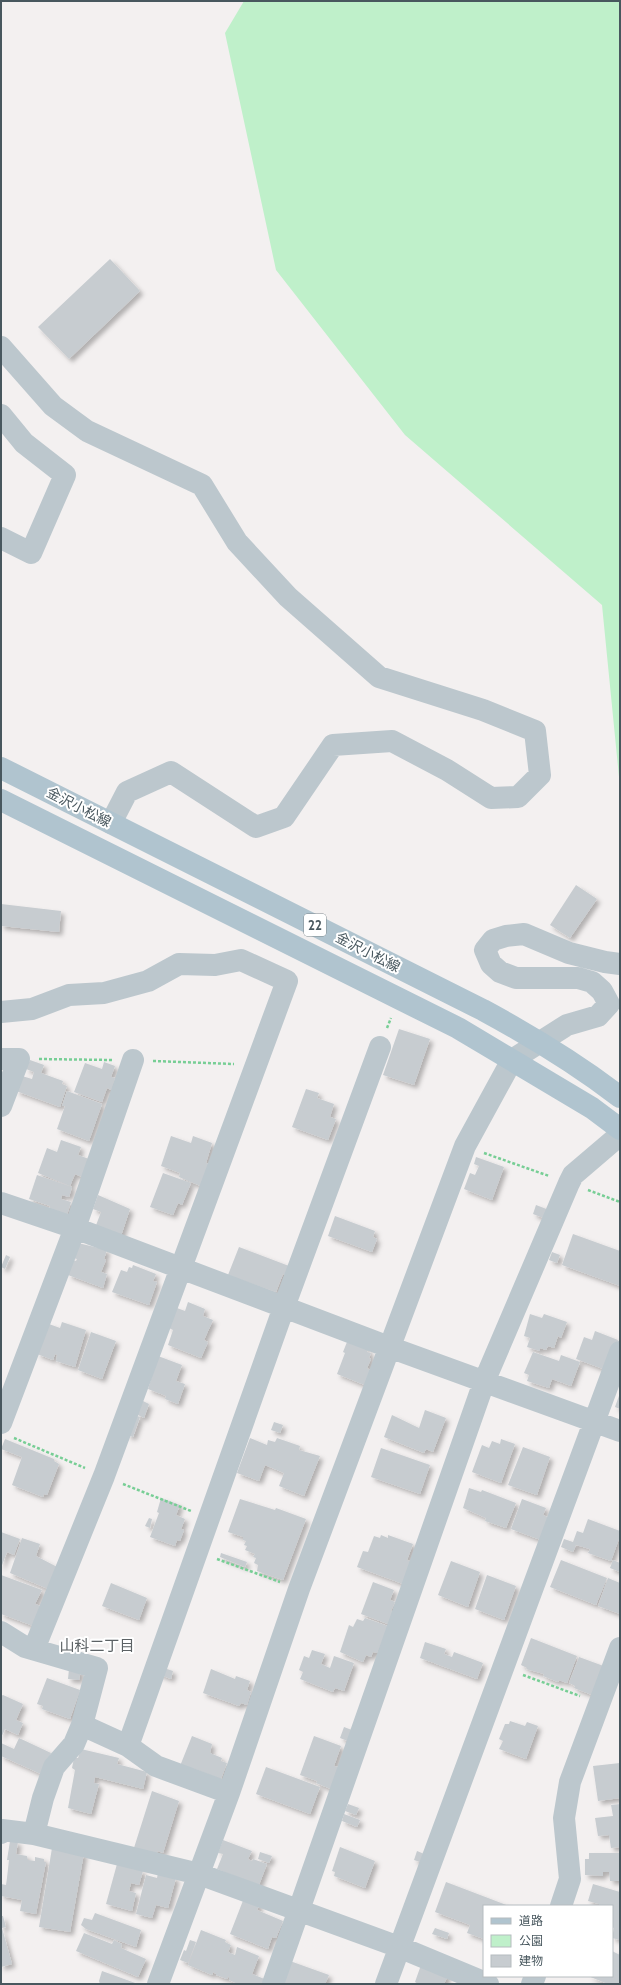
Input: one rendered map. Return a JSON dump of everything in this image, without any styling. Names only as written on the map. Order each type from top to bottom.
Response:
[{"type":"main road","name":"金沢小松線","points":[[1,768],[483,1010],[540,1041],[588,1073],[620,1097]]},
{"type":"main road","name":"金沢小松線","points":[[1,800],[399,997],[458,1028],[592,1108],[620,1129]]},
{"type":"street","points":[[1,348],[53,406],[87,431],[202,485],[237,542],[282,592],[379,676],[484,710],[535,731],[540,775],[518,797],[491,798],[447,770],[392,741],[333,745],[284,817],[256,827],[171,772],[127,792],[111,823]]},
{"type":"street","points":[[1,415],[24,443],[65,475],[31,553],[1,538]]},
{"type":"street","points":[[158,1984],[229,1793],[299,1589],[465,1146],[512,1060],[567,1025],[598,1016],[609,1004],[602,991],[592,982],[578,978],[516,978],[500,972],[491,964],[485,950],[493,940],[506,936],[524,934],[569,953],[604,962],[620,964]]},
{"type":"street","points":[[1,1012],[32,1009],[69,995],[104,993],[148,981],[179,964],[215,964],[241,960],[287,981],[104,1476],[34,1650]]},
{"type":"street","points":[[128,1746],[196,1551],[380,1047]]},
{"type":"street","points":[[1,1059],[19,1059],[1,1106]]},
{"type":"street","points":[[1,1423],[75,1228],[133,1060]]},
{"type":"street","points":[[273,1984],[300,1911],[484,1382],[573,1175],[620,1135]]},
{"type":"street","points":[[1,1203],[75,1228],[390,1347],[620,1431]]},
{"type":"street","points":[[386,1984],[620,1352]]},
{"type":"street","points":[[1,1632],[25,1647],[97,1668],[82,1725],[74,1744],[54,1767],[43,1798],[34,1834]]},
{"type":"street","points":[[561,1905],[570,1879],[564,1818],[570,1782],[620,1648]]},
{"type":"street","points":[[82,1725],[128,1746],[156,1766],[229,1793]]},
{"type":"street","points":[[1,1831],[34,1834],[199,1874],[399,1947],[488,1984]]},
{"type":"path","points":[[380,1047],[399,997]]},
{"type":"path","points":[[465,1146],[620,1202]]},
{"type":"path","points":[[196,1551],[299,1589]]},
{"type":"path","points":[[522,1675],[599,1704]]},
{"type":"green space","points":[[244,1],[620,1],[620,787],[602,605],[405,435],[276,270],[225,33]]},
{"type":"building","points":[[110,259],[140,291],[69,359],[38,327]]},
{"type":"building","points":[[576,885],[597,899],[570,938],[550,925]]},
{"type":"building","points":[[1,904],[61,911],[59,932],[1,926]]},
{"type":"building","points":[[399,1029],[430,1039],[414,1085],[383,1075]]},
{"type":"building","points":[[30,1060],[44,1065],[41,1073],[63,1081],[62,1084],[67,1086],[60,1107],[16,1091],[22,1076],[32,1079],[34,1072],[26,1069]]},
{"type":"building","points":[[104,1062],[115,1066],[111,1077],[115,1078],[111,1090],[107,1088],[102,1102],[74,1092],[85,1063],[102,1069]]},
{"type":"building","points":[[306,1089],[319,1093],[317,1098],[334,1104],[330,1117],[336,1119],[328,1140],[292,1127]]},
{"type":"building","points":[[67,1091],[102,1104],[89,1141],[57,1129],[65,1106],[62,1106]]},
{"type":"building","points":[[171,1136],[191,1143],[193,1136],[212,1143],[206,1163],[211,1165],[203,1187],[179,1177],[180,1173],[161,1166]]},
{"type":"building","points":[[61,1140],[81,1147],[78,1155],[89,1159],[82,1177],[75,1174],[70,1186],[38,1173],[47,1148],[57,1152]]},
{"type":"building","points":[[476,1157],[504,1167],[492,1200],[464,1189],[470,1173],[475,1175],[479,1166],[474,1164]]},
{"type":"building","points":[[163,1173],[191,1183],[182,1205],[178,1203],[173,1215],[150,1207]]},
{"type":"building","points":[[37,1175],[72,1187],[69,1197],[62,1195],[61,1199],[71,1202],[66,1218],[49,1212],[50,1206],[29,1199]]},
{"type":"building","points":[[98,1195],[130,1209],[121,1236],[95,1228],[101,1212],[93,1209]]},
{"type":"building","points":[[536,1205],[549,1210],[546,1219],[533,1214]]},
{"type":"building","points":[[335,1216],[375,1231],[373,1237],[377,1239],[372,1252],[328,1236]]},
{"type":"building","points":[[573,1234],[620,1251],[620,1286],[562,1265]]},
{"type":"building","points":[[78,1243],[107,1250],[104,1259],[106,1260],[101,1272],[107,1274],[103,1288],[68,1275],[73,1260],[76,1261],[77,1259],[73,1258]]},
{"type":"building","points":[[239,1247],[289,1266],[285,1275],[283,1274],[276,1292],[228,1275]]},
{"type":"building","points":[[552,1252],[560,1255],[557,1263],[549,1260]]},
{"type":"building","points":[[6,1255],[10,1257],[5,1269],[1,1267]]},
{"type":"building","points":[[133,1265],[156,1274],[153,1281],[157,1282],[149,1305],[112,1292],[121,1270],[127,1272],[129,1267],[132,1268]]},
{"type":"building","points":[[188,1302],[205,1309],[203,1316],[213,1320],[204,1340],[208,1342],[201,1358],[168,1345],[173,1330],[169,1328],[177,1308],[185,1311]]},
{"type":"building","points":[[530,1314],[542,1318],[544,1314],[567,1322],[561,1338],[558,1336],[554,1348],[548,1346],[546,1350],[540,1348],[540,1351],[527,1347],[530,1338],[524,1336]]},
{"type":"building","points":[[62,1322],[86,1330],[75,1367],[56,1361],[57,1355],[55,1354],[53,1360],[37,1354],[49,1324],[60,1328]]},
{"type":"building","points":[[595,1331],[618,1340],[606,1370],[576,1359],[584,1337],[592,1340]]},
{"type":"building","points":[[91,1332],[116,1341],[102,1379],[78,1370]]},
{"type":"building","points":[[347,1342],[369,1349],[367,1352],[371,1353],[369,1358],[371,1359],[367,1368],[370,1370],[367,1386],[337,1374],[345,1353],[343,1352]]},
{"type":"building","points":[[533,1352],[559,1361],[561,1355],[580,1362],[571,1386],[552,1379],[549,1388],[527,1381],[529,1375],[524,1373]]},
{"type":"building","points":[[158,1356],[182,1365],[176,1381],[185,1384],[178,1404],[165,1399],[166,1396],[148,1389]]},
{"type":"building","points":[[620,1393],[620,1409],[615,1407]]},
{"type":"building","points":[[141,1400],[149,1404],[144,1418],[136,1414]]},
{"type":"building","points":[[425,1410],[446,1418],[433,1452],[426,1449],[424,1453],[384,1437],[392,1415],[419,1428]]},
{"type":"building","points":[[134,1415],[140,1417],[133,1437],[127,1435]]},
{"type":"building","points":[[274,1422],[283,1425],[280,1433],[271,1430]]},
{"type":"building","points":[[250,1438],[267,1445],[268,1440],[275,1442],[277,1438],[300,1446],[299,1450],[320,1456],[304,1496],[279,1486],[284,1473],[265,1465],[259,1481],[237,1473]]},
{"type":"building","points":[[5,1439],[54,1459],[54,1461],[59,1464],[47,1495],[44,1494],[43,1497],[12,1485],[22,1457],[1,1449]]},
{"type":"building","points":[[501,1439],[515,1444],[501,1483],[472,1472],[482,1445],[489,1448],[492,1441],[500,1444]]},
{"type":"building","points":[[523,1447],[550,1457],[537,1495],[508,1485]]},
{"type":"building","points":[[381,1448],[430,1465],[420,1494],[371,1477]]},
{"type":"building","points":[[469,1488],[481,1492],[482,1490],[516,1503],[506,1528],[485,1521],[486,1518],[463,1508]]},
{"type":"building","points":[[161,1498],[180,1505],[176,1515],[185,1519],[181,1529],[184,1530],[180,1541],[177,1540],[175,1546],[150,1537],[159,1513],[157,1512]]},
{"type":"building","points":[[240,1499],[275,1510],[276,1508],[306,1519],[283,1580],[257,1571],[258,1565],[254,1563],[256,1558],[253,1557],[255,1554],[245,1550],[247,1546],[244,1545],[246,1541],[243,1540],[243,1537],[228,1532]]},
{"type":"building","points":[[522,1499],[546,1508],[543,1515],[554,1520],[546,1542],[511,1529]]},
{"type":"building","points":[[149,1518],[152,1519],[150,1528],[145,1526]]},
{"type":"building","points":[[588,1519],[620,1531],[620,1536],[611,1561],[588,1553],[590,1549],[576,1545],[573,1552],[561,1547],[564,1539],[573,1542],[577,1531],[583,1533]]},
{"type":"building","points":[[1,1532],[20,1539],[14,1555],[7,1552],[1,1568]]},
{"type":"building","points":[[381,1535],[388,1538],[388,1535],[413,1544],[407,1560],[412,1562],[403,1584],[357,1567],[363,1551],[368,1552],[374,1536],[380,1538]]},
{"type":"building","points":[[22,1538],[40,1544],[36,1556],[61,1569],[53,1591],[10,1573]]},
{"type":"building","points":[[221,1553],[247,1562],[245,1567],[220,1557]]},
{"type":"building","points":[[561,1560],[607,1578],[596,1605],[550,1587]]},
{"type":"building","points":[[613,1560],[620,1563],[620,1572],[610,1568]]},
{"type":"building","points":[[451,1561],[480,1572],[468,1607],[438,1595]]},
{"type":"building","points":[[1,1575],[42,1590],[35,1604],[43,1607],[36,1627],[1,1614]]},
{"type":"building","points":[[487,1575],[516,1586],[504,1620],[475,1609]]},
{"type":"building","points":[[608,1578],[620,1583],[620,1614],[598,1606]]},
{"type":"building","points":[[373,1582],[394,1590],[390,1600],[395,1602],[391,1611],[401,1615],[396,1627],[361,1614]]},
{"type":"building","points":[[111,1583],[147,1598],[139,1620],[102,1606]]},
{"type":"building","points":[[365,1618],[388,1626],[377,1653],[373,1652],[371,1657],[366,1655],[363,1662],[340,1652],[349,1625],[353,1627],[357,1619],[363,1621]]},
{"type":"building","points":[[531,1638],[577,1656],[567,1683],[559,1680],[558,1682],[543,1676],[544,1674],[526,1669],[527,1668],[521,1665]]},
{"type":"building","points":[[425,1642],[446,1649],[444,1654],[452,1657],[454,1652],[483,1663],[477,1679],[420,1658]]},
{"type":"building","points":[[312,1650],[325,1654],[321,1664],[330,1668],[334,1656],[354,1663],[344,1691],[335,1688],[333,1692],[300,1679],[303,1672],[299,1670],[304,1656],[309,1658]]},
{"type":"building","points":[[579,1657],[609,1668],[592,1695],[574,1688],[575,1686],[569,1683]]},
{"type":"building","points":[[161,1667],[173,1671],[171,1679],[158,1674]]},
{"type":"building","points":[[69,1669],[81,1670],[79,1680],[68,1679]]},
{"type":"building","points":[[211,1669],[235,1679],[236,1676],[250,1681],[247,1690],[251,1692],[247,1705],[241,1703],[239,1706],[203,1693]]},
{"type":"building","points":[[47,1678],[80,1690],[70,1719],[42,1709],[43,1706],[37,1704]]},
{"type":"building","points":[[3,1695],[23,1704],[16,1720],[23,1723],[18,1735],[5,1729],[1,1738],[1,1696]]},
{"type":"building","points":[[510,1721],[525,1726],[527,1722],[538,1726],[526,1759],[499,1749],[503,1741],[499,1739],[505,1724],[509,1724]]},
{"type":"building","points":[[344,1727],[357,1732],[353,1743],[340,1738]]},
{"type":"building","points":[[192,1736],[212,1744],[210,1753],[222,1758],[221,1761],[227,1763],[221,1779],[193,1768],[192,1771],[180,1766]]},
{"type":"building","points":[[314,1736],[341,1746],[334,1766],[338,1767],[331,1789],[316,1783],[317,1781],[300,1775]]},
{"type":"building","points":[[19,1738],[51,1753],[41,1774],[1,1756],[1,1743],[14,1749]]},
{"type":"building","points":[[81,1749],[119,1758],[117,1764],[147,1772],[143,1789],[95,1777],[94,1783],[99,1784],[91,1814],[68,1808],[75,1770],[72,1768],[74,1758],[78,1758]]},
{"type":"building","points":[[620,1763],[620,1798],[598,1801],[593,1766]]},
{"type":"building","points":[[266,1767],[320,1787],[310,1814],[256,1794]]},
{"type":"building","points":[[152,1791],[179,1801],[163,1853],[158,1851],[156,1854],[133,1851]]},
{"type":"building","points":[[348,1804],[359,1808],[356,1815],[345,1811]]},
{"type":"building","points":[[620,1804],[620,1847],[611,1848],[609,1835],[598,1836],[595,1818],[613,1816],[611,1805]]},
{"type":"building","points":[[344,1814],[360,1820],[357,1827],[342,1821]]},
{"type":"building","points":[[223,1840],[252,1851],[248,1859],[252,1861],[253,1859],[267,1864],[259,1885],[217,1869],[223,1854],[218,1853]]},
{"type":"building","points":[[10,1841],[18,1842],[16,1854],[27,1856],[28,1860],[35,1861],[35,1857],[44,1859],[44,1862],[46,1862],[36,1914],[20,1911],[22,1900],[1,1896],[1,1884],[6,1885],[9,1860],[7,1860]]},
{"type":"building","points":[[340,1847],[375,1861],[365,1888],[334,1876],[335,1872],[332,1871]]},
{"type":"building","points":[[52,1848],[84,1853],[70,1932],[39,1927]]},
{"type":"building","points":[[417,1851],[429,1856],[426,1864],[414,1860]]},
{"type":"building","points":[[260,1852],[272,1856],[269,1863],[258,1859]]},
{"type":"building","points":[[589,1853],[620,1853],[620,1881],[610,1881],[609,1872],[603,1872],[603,1876],[585,1875],[585,1859],[589,1859]]},
{"type":"building","points":[[117,1864],[143,1871],[139,1885],[131,1883],[129,1891],[136,1893],[132,1911],[106,1904]]},
{"type":"building","points":[[158,1873],[176,1878],[168,1908],[156,1905],[152,1918],[136,1914],[146,1875],[157,1878]]},
{"type":"building","points":[[446,1882],[506,1905],[483,1905],[483,1939],[467,1933],[470,1925],[435,1912]]},
{"type":"building","points":[[593,1884],[620,1892],[620,1940],[613,1938],[613,1905],[599,1905],[588,1901]]},
{"type":"building","points":[[244,1898],[260,1904],[257,1910],[283,1921],[276,1938],[272,1937],[268,1949],[230,1934]]},
{"type":"building","points":[[95,1913],[141,1930],[136,1947],[86,1929],[81,1925],[84,1918],[92,1920]]},
{"type":"building","points":[[1,1916],[3,1916],[6,1927],[2,1928],[12,1964],[1,1967]]},
{"type":"building","points":[[435,1928],[449,1933],[447,1939],[432,1934]]},
{"type":"building","points":[[201,1930],[226,1940],[225,1942],[231,1945],[228,1952],[235,1955],[237,1947],[259,1956],[252,1974],[267,1980],[266,1984],[238,1984],[229,1980],[229,1976],[227,1979],[216,1975],[213,1972],[212,1975],[188,1965]]},
{"type":"building","points":[[84,1933],[112,1944],[114,1940],[122,1944],[121,1948],[146,1959],[138,1977],[76,1951]]},
{"type":"building","points":[[190,1940],[196,1942],[188,1963],[180,1960],[184,1950],[186,1951]]},
{"type":"building","points":[[613,1952],[620,1955],[620,1984],[608,1984],[590,1977],[613,1977]]},
{"type":"building","points":[[290,1961],[329,1975],[325,1984],[284,1984]]},
{"type":"building","points":[[421,1965],[448,1975],[444,1984],[418,1984],[415,1982]]},
{"type":"building","points":[[102,1971],[138,1984],[100,1984],[99,1981]]},
{"type":"district","name":"山科二丁目","points":[[97,1646]]}]
